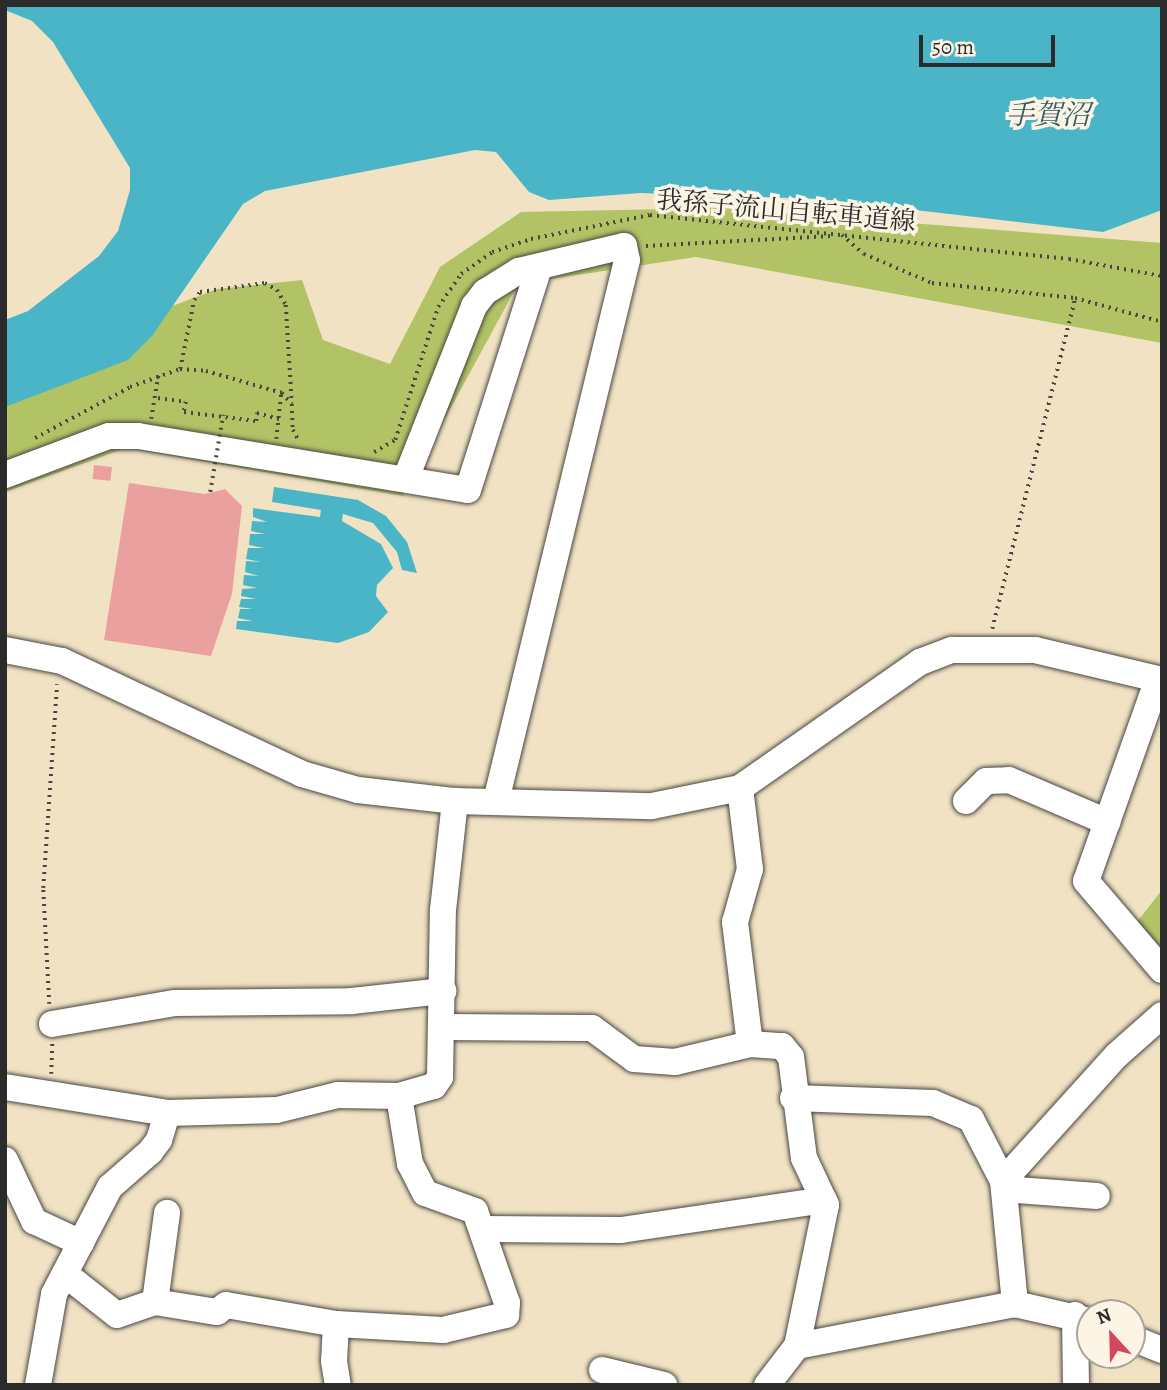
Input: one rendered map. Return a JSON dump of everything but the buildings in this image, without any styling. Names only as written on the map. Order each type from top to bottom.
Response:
[{"type":"street","points":[[406,478],[474,306],[503,278],[624,246],[627,260],[496,801]]},
{"type":"street","points":[[5,475],[119,436],[406,478],[468,490],[539,267]]},
{"type":"street","points":[[5,650],[62,661],[302,774],[358,790],[455,801],[652,806],[740,788],[920,662],[953,650],[1035,650],[1160,679],[1086,881],[1162,970]]},
{"type":"street","points":[[966,801],[986,781],[1009,780],[1107,822]]},
{"type":"street","points":[[740,788],[750,869],[734,922],[750,1044]]},
{"type":"street","points":[[5,1087],[167,1113],[276,1110],[338,1095],[399,1096],[434,1086],[440,1077],[443,910],[455,801]]},
{"type":"street","points":[[52,1024],[175,1003],[352,1001],[443,991]]},
{"type":"street","points":[[1004,1185],[1118,1055],[1162,1015]]},
{"type":"street","points":[[442,1027],[592,1028],[634,1059],[675,1062],[750,1044],[782,1046],[790,1057],[793,1098],[804,1158],[824,1200],[797,1346],[767,1385]]},
{"type":"street","points":[[65,1274],[117,1315],[155,1302],[217,1311],[226,1305],[336,1324],[443,1330],[506,1315],[507,1303],[475,1211],[466,1205],[425,1193],[410,1164],[399,1096]]},
{"type":"street","points":[[793,1098],[933,1103],[971,1119],[1004,1185],[1015,1304]]},
{"type":"street","points":[[38,1385],[54,1293],[110,1187],[159,1140],[167,1113]]},
{"type":"street","points":[[5,1160],[34,1221],[81,1243]]},
{"type":"street","points":[[1004,1185],[1097,1196]]},
{"type":"street","points":[[482,1229],[621,1230],[824,1200]]},
{"type":"street","points":[[155,1302],[167,1213]]},
{"type":"street","points":[[797,1346],[1015,1304],[1076,1317]]},
{"type":"street","points":[[336,1324],[334,1361],[338,1385]]},
{"type":"street","points":[[603,1370],[664,1385]]},
{"type":"path","name":"我孫子流山自転車道線","points":[[363,451],[376,453],[395,440],[438,307],[461,274],[492,252],[531,239],[650,215],[1069,258],[1162,276]]},
{"type":"path","points":[[624,246],[841,234],[863,254],[932,284],[1075,298],[1162,322]]},
{"type":"path","points":[[180,369],[194,300],[200,292],[265,283],[277,290],[286,305],[293,429],[299,441],[312,443]]},
{"type":"path","points":[[988,648],[1075,298]]},
{"type":"path","points":[[26,444],[158,376],[180,369],[206,371],[282,393],[292,404]]},
{"type":"path","points":[[151,419],[158,398],[158,376]]},
{"type":"path","points":[[276,438],[282,393]]},
{"type":"path","points":[[158,398],[186,402],[184,412],[256,421],[257,413],[279,419]]},
{"type":"path","points":[[210,492],[223,415]]},
{"type":"path","points":[[50,1096],[52,1024],[43,888],[62,661]]},
{"type":"green space","points":[[720,208],[1162,243],[1162,343],[696,257],[518,284],[403,496],[126,448],[5,492],[5,370],[217,289],[302,280],[323,340],[390,364],[440,267],[521,212]]},
{"type":"green space","points":[[1162,890],[1162,956],[1129,932]]},
{"type":"water","name":"手賀沼","points":[[5,5],[1162,5],[1162,210],[1103,232],[821,199],[640,193],[549,200],[529,192],[496,152],[475,150],[265,191],[243,204],[152,336],[128,360],[5,407],[5,320],[28,311],[99,256],[118,231],[130,190],[130,168],[53,42],[32,21],[5,10]]},
{"type":"water","points":[[274,487],[358,500],[386,516],[407,542],[417,573],[402,570],[397,552],[373,523],[343,514],[342,521],[381,544],[393,568],[377,585],[376,596],[388,612],[369,632],[338,643],[236,629],[237,621],[253,621],[238,618],[240,609],[253,609],[239,607],[241,599],[256,599],[241,596],[242,589],[257,588],[243,585],[244,575],[259,576],[245,572],[246,561],[261,562],[246,559],[248,548],[264,548],[249,545],[250,534],[265,534],[251,531],[252,521],[267,522],[253,517],[253,508],[320,517],[321,510],[272,502]]}]
